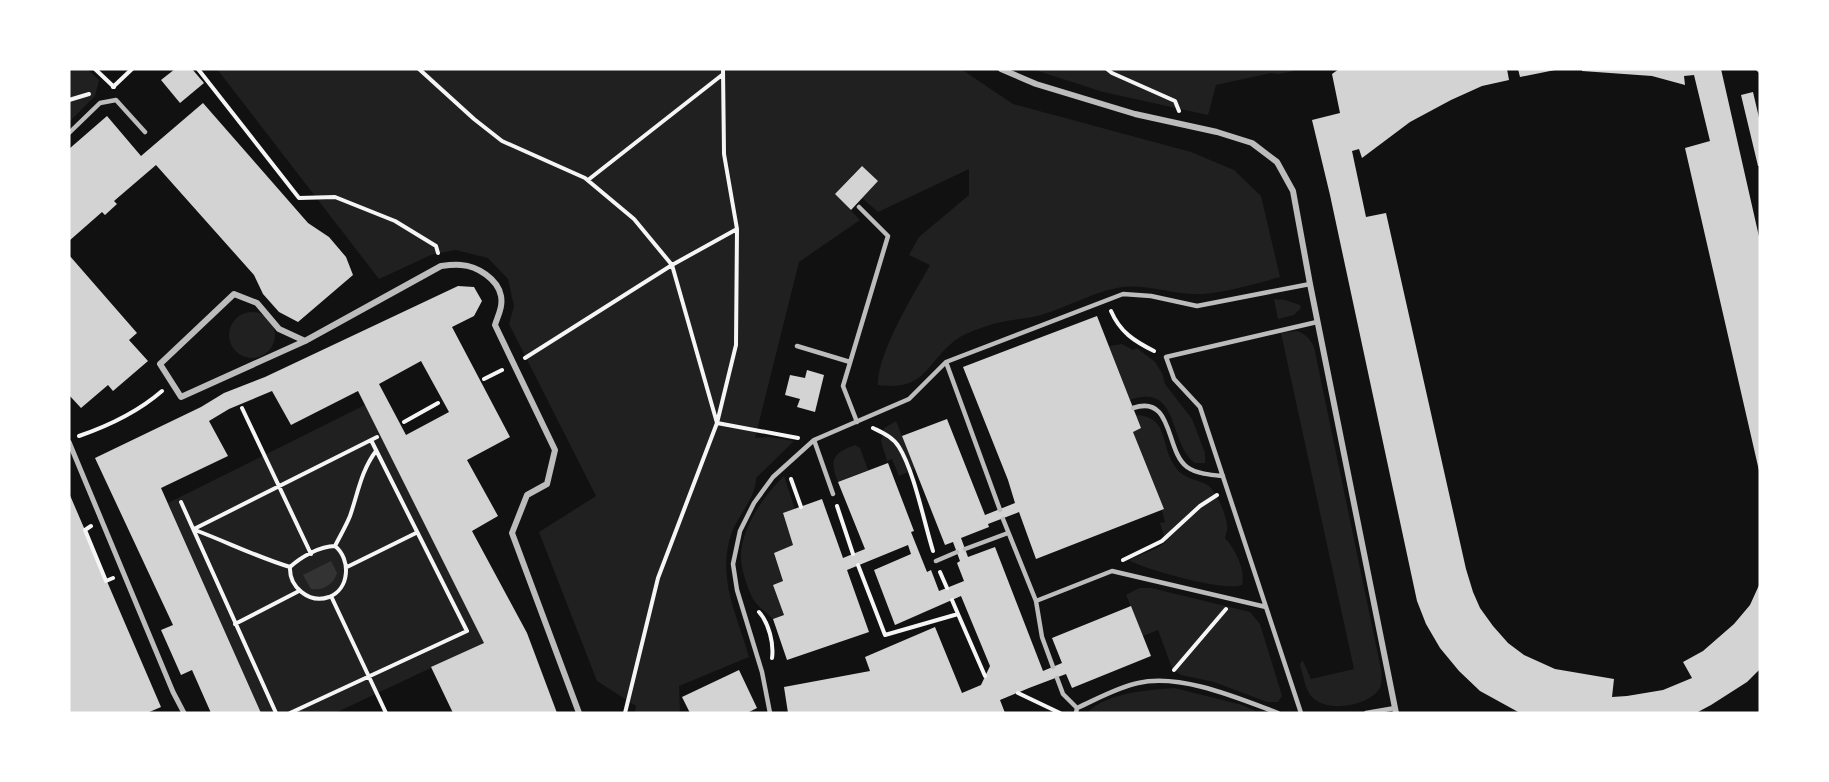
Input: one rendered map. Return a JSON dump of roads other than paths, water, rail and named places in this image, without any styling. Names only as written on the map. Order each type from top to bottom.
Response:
[{"type":"street","points":[[1001,69],[1036,84],[1135,114],[1217,132],[1252,143],[1277,162],[1293,191],[1317,322],[1396,710]]},
{"type":"street","points":[[305,341],[279,329],[257,303],[234,294],[160,364],[181,397],[305,341],[441,266],[462,264],[479,270],[492,280],[501,295],[501,309],[495,325],[555,450],[547,484],[527,495],[512,534],[579,713]]},
{"type":"street","points":[[69,442],[173,692],[184,713]]},
{"type":"lane","points":[[69,133],[100,103],[116,100],[146,132]]},
{"type":"lane","points":[[856,422],[843,386],[888,236],[859,207]]},
{"type":"lane","points":[[770,713],[762,672],[737,591],[733,564],[740,531],[754,503],[773,477],[814,440],[909,399],[946,362],[1123,294],[1151,296],[1197,306],[1310,284]]},
{"type":"lane","points":[[1300,713],[1200,407],[1174,379],[1166,357],[1317,322]]},
{"type":"lane","points":[[797,346],[850,362]]},
{"type":"lane","points":[[946,362],[1000,510]]},
{"type":"lane","points":[[1133,408],[1142,405],[1159,412],[1165,421],[1178,456],[1186,466],[1204,474],[1223,476]]},
{"type":"lane","points":[[814,440],[832,494]]},
{"type":"lane","points":[[1003,519],[1036,600],[1042,637],[1053,667]]},
{"type":"lane","points":[[965,549],[1008,532]]},
{"type":"lane","points":[[936,561],[957,552]]},
{"type":"lane","points":[[1036,600],[1112,571],[1266,607]]},
{"type":"lane","points":[[1057,678],[1063,694],[1076,710],[1137,683],[1165,680],[1240,698],[1278,713]]},
{"type":"lane","points":[[1366,713],[1396,710]]}]
